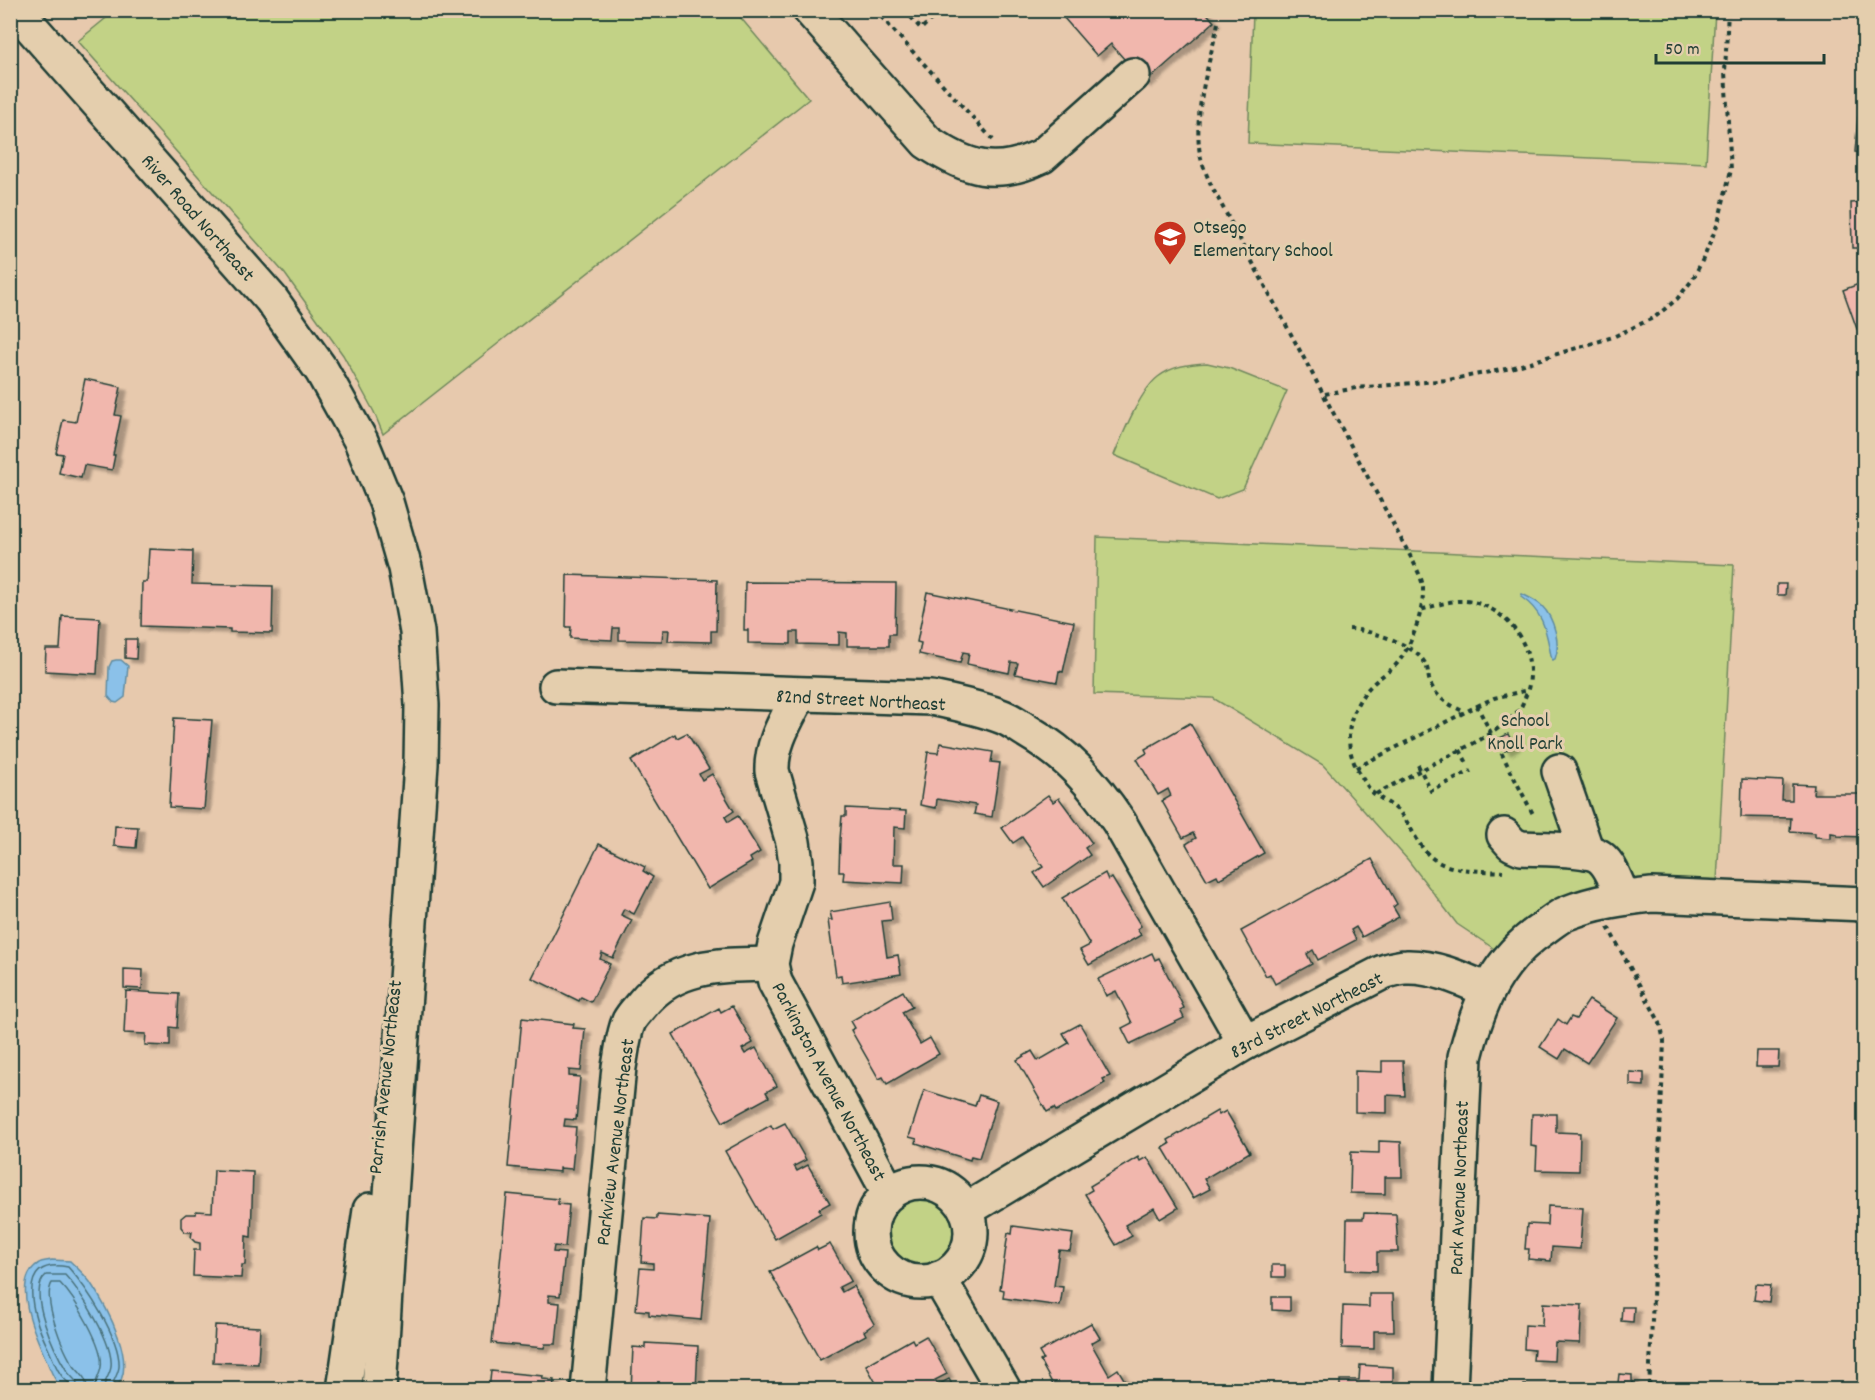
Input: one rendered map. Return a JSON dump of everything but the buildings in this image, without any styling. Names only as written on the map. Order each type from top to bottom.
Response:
[{"type":"street","name":"River Road Northeast","points":[[16,10],[271,299],[322,371],[361,441]]},
{"type":"street","points":[[810,10],[927,142],[966,165],[1006,168],[1042,156],[1133,75]]},
{"type":"street","name":"Parrish Avenue Northeast","points":[[361,441],[386,502],[405,568],[417,632],[422,705],[421,764],[391,1183],[379,1389]]},
{"type":"street","name":"82nd Street Northeast","points":[[556,686],[931,698],[976,708],[1005,718],[1041,739],[1076,765],[1099,792],[1119,822],[1245,1043]]},
{"type":"street","name":"Parkington Avenue Northeast","points":[[799,695],[775,747],[772,761],[772,771],[793,842],[796,882],[775,944],[771,964],[775,982],[889,1193]]},
{"type":"street","name":"Parrish Avenue Northeast","points":[[344,1389],[372,1191],[396,955],[421,764]]},
{"type":"street","points":[[1559,771],[1587,852]]},
{"type":"street","points":[[1503,835],[1512,844],[1521,848],[1587,852],[1599,856],[1609,866],[1610,901]]},
{"type":"street","points":[[1487,990],[1508,961],[1533,935],[1565,914],[1610,901],[1652,895],[1864,904]]},
{"type":"street","name":"Parkview Avenue Northeast","points":[[588,1389],[619,1067],[629,1022],[651,993],[670,979],[691,970],[716,965],[771,964]]},
{"type":"street","name":"83rd Street Northeast","points":[[966,1210],[1245,1043],[1383,972],[1405,967],[1427,969],[1459,978],[1487,990]]},
{"type":"street","name":"Park Avenue Northeast","points":[[1450,1389],[1465,1057],[1473,1023],[1487,990]]},
{"type":"street","points":[[911,1182],[927,1182],[943,1186],[957,1196],[966,1210],[970,1226],[970,1242],[964,1257],[953,1270],[939,1278],[923,1282],[906,1280],[891,1273],[879,1261],[872,1246],[870,1229],[874,1212],[883,1198],[896,1188],[911,1182]]},
{"type":"street","points":[[939,1278],[1004,1389]]},
{"type":"path","points":[[875,10],[1016,166]]},
{"type":"path","points":[[904,10],[921,28],[941,10]]},
{"type":"path","points":[[1325,394],[1356,388],[1448,380],[1511,368],[1613,337],[1655,317],[1677,299],[1693,279],[1705,255],[1718,223],[1731,170],[1725,72],[1728,10]]},
{"type":"path","points":[[1218,23],[1198,118],[1199,147],[1204,168],[1213,189],[1414,563],[1423,588],[1420,610],[1408,649],[1398,663],[1362,695],[1355,708],[1349,725],[1350,747],[1356,768],[1372,792],[1387,801],[1400,813],[1426,854],[1441,864],[1456,868],[1514,872]]},
{"type":"path","points":[[1376,794],[1491,734],[1520,710],[1528,690],[1531,672],[1529,659],[1521,639],[1509,622],[1494,610],[1465,601],[1447,602],[1420,610]]},
{"type":"path","points":[[1349,629],[1379,634],[1422,658],[1436,693],[1447,704],[1465,713]]},
{"type":"path","points":[[1356,768],[1494,698],[1528,690]]},
{"type":"path","points":[[1477,706],[1534,816]]},
{"type":"path","points":[[1460,750],[1468,765]]},
{"type":"path","points":[[1418,765],[1431,791],[1472,771]]},
{"type":"path","points":[[1610,901],[1660,1023],[1664,1041],[1650,1389]]},
{"type":"green space","points":[[116,10],[735,11],[809,99],[383,434],[374,412],[343,355],[285,274],[78,41]]},
{"type":"green space","points":[[1256,11],[1715,11],[1706,163],[1248,143],[1253,13]]},
{"type":"green space","points":[[1207,363],[1229,368],[1287,391],[1243,489],[1217,499],[1114,455],[1133,413],[1145,392],[1158,377],[1175,368]]},
{"type":"green space","name":"School Knoll Park","points":[[1097,537],[1734,565],[1717,882],[1643,880],[1499,952],[1457,924],[1408,860],[1323,765],[1213,698],[1094,694]]},
{"type":"green space","points":[[919,1198],[939,1204],[949,1214],[955,1234],[949,1254],[939,1264],[919,1270],[899,1264],[889,1254],[883,1234],[889,1214],[899,1204]]},
{"type":"water","points":[[1522,594],[1540,604],[1550,617],[1557,639],[1555,659],[1552,660],[1544,625],[1536,610],[1521,597]]},
{"type":"water","points":[[121,660],[128,666],[125,697],[117,703],[108,696],[109,667],[112,661]]},
{"type":"water","points":[[70,1261],[90,1282],[104,1305],[118,1336],[124,1366],[121,1379],[114,1389],[72,1390],[60,1385],[53,1376],[31,1322],[26,1294],[26,1282],[31,1271],[40,1262]]},
{"type":"place","name":"Otsego Elementary School","points":[[1170,266]]}]
